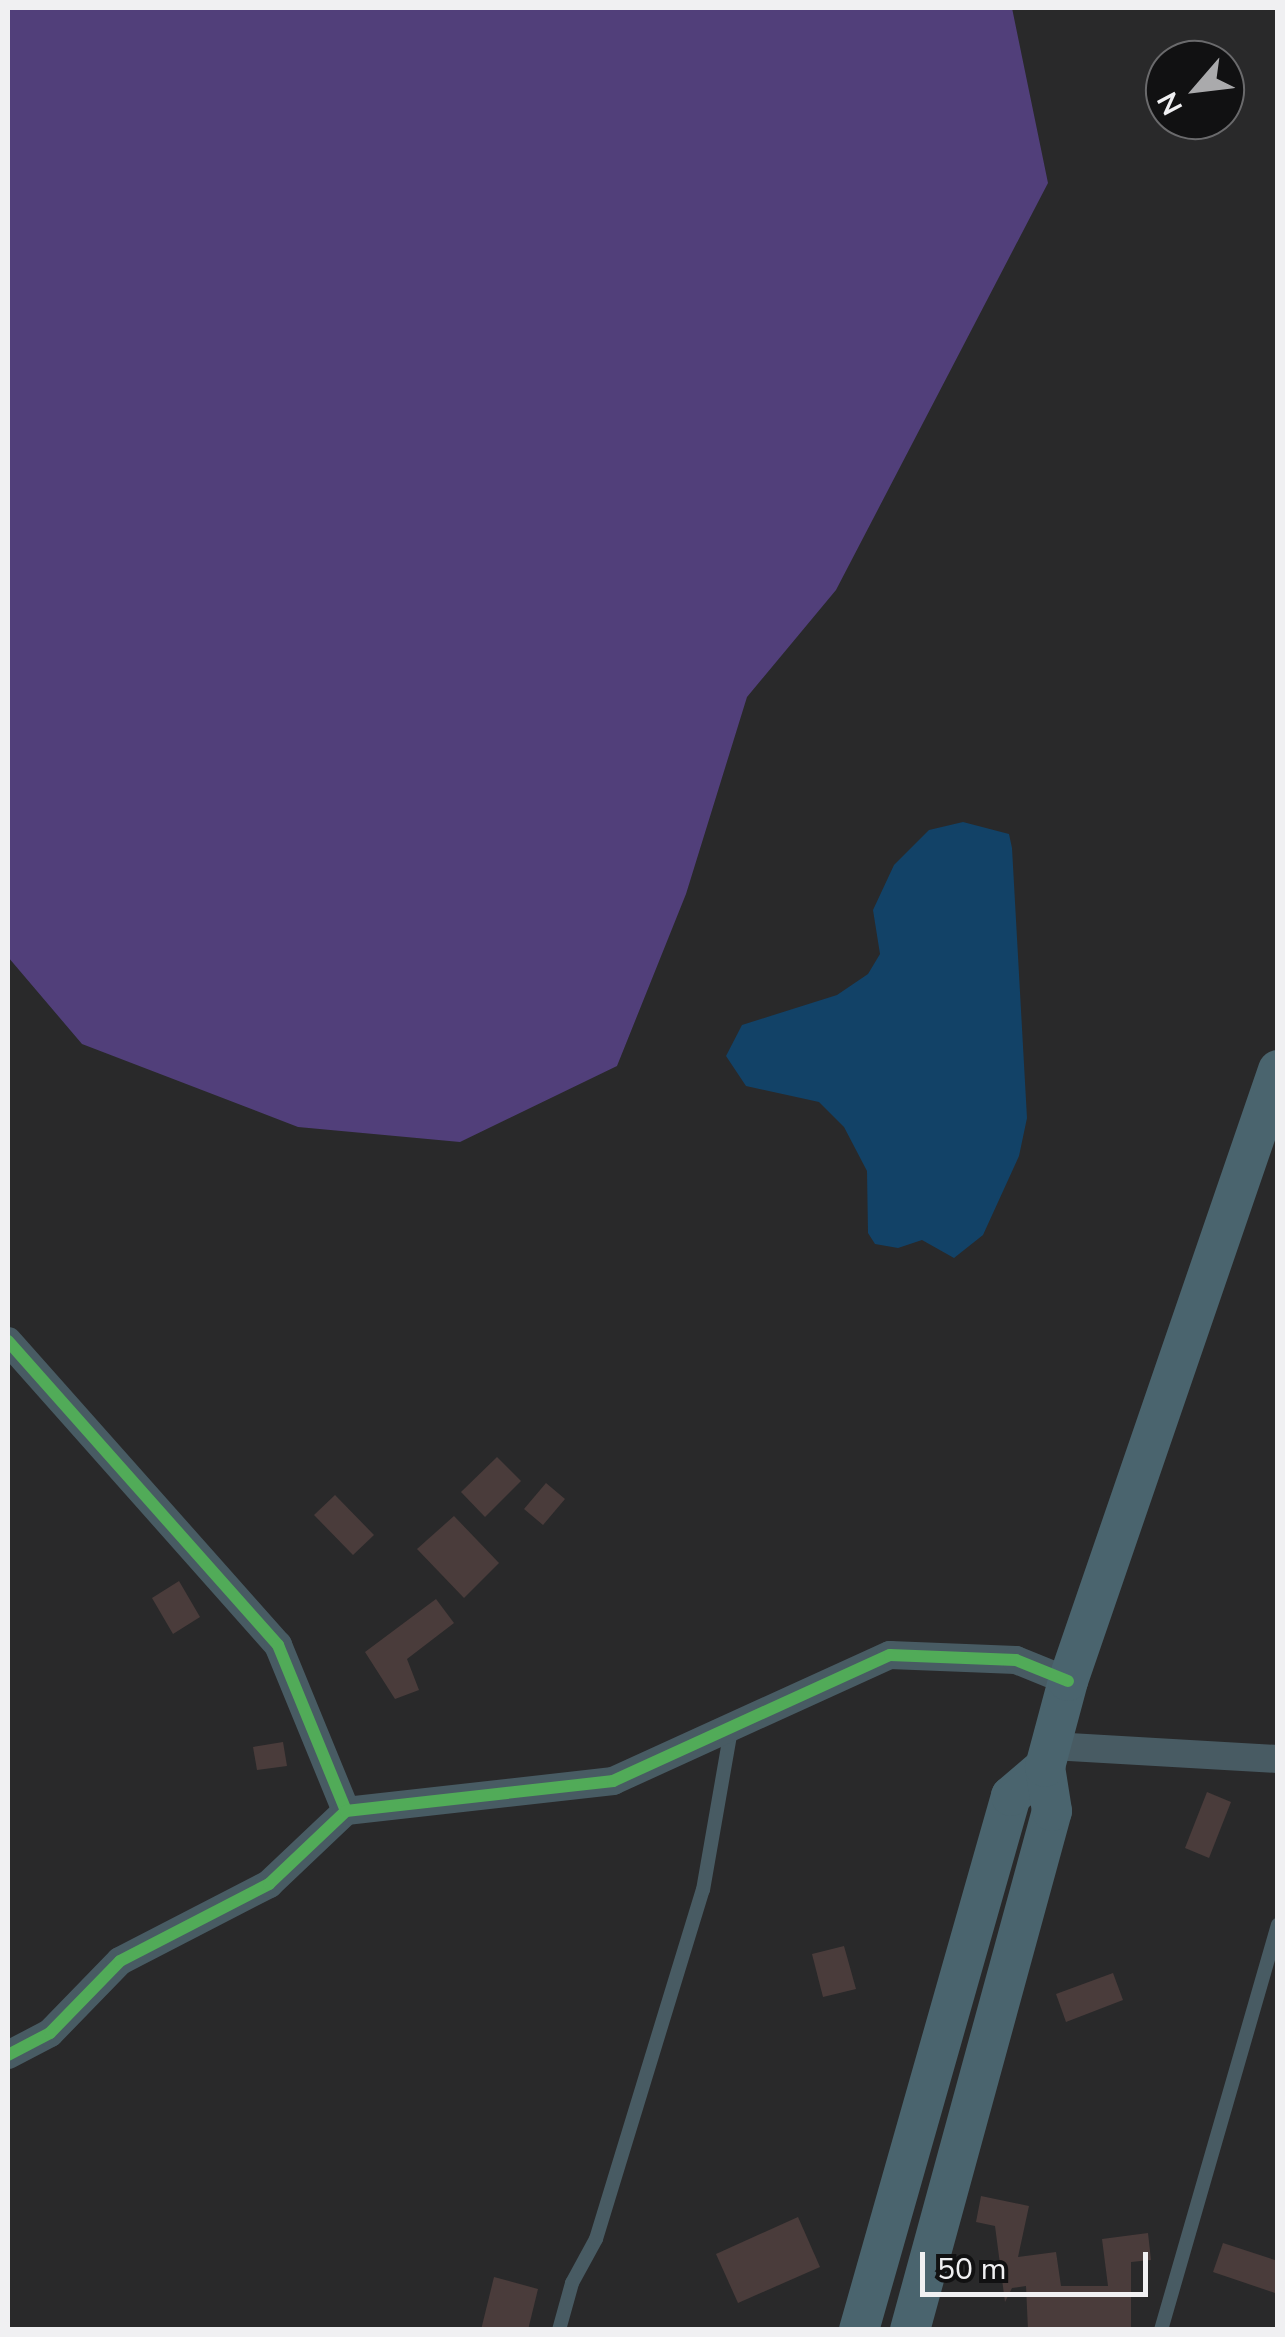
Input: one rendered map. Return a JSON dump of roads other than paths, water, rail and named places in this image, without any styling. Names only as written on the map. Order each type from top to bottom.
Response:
[{"type":"main road","points":[[910,2330],[1052,1810],[1049,1757],[1068,1681],[1276,1081]]},
{"type":"main road","points":[[859,2330],[1012,1796],[1049,1757]]},
{"type":"street","points":[[8,1341],[278,1646],[346,1810]]},
{"type":"street","points":[[8,2055],[50,2033],[120,1961],[269,1884],[346,1810],[612,1781],[890,1655],[1016,1660],[1068,1681]]},
{"type":"street","points":[[1049,1757],[1278,1759]]},
{"type":"lane","points":[[559,2330],[572,2282],[596,2239],[703,1890],[731,1728]]},
{"type":"lane","points":[[1161,2330],[1278,1925]]},
{"type":"water","points":[[963,822],[1009,834],[1027,1118],[1019,1156],[983,1235],[954,1258],[922,1240],[898,1248],[875,1244],[868,1233],[867,1171],[844,1127],[819,1102],[746,1086],[726,1056],[742,1025],[837,995],[868,974],[880,954],[873,910],[894,865],[929,830]]}]
